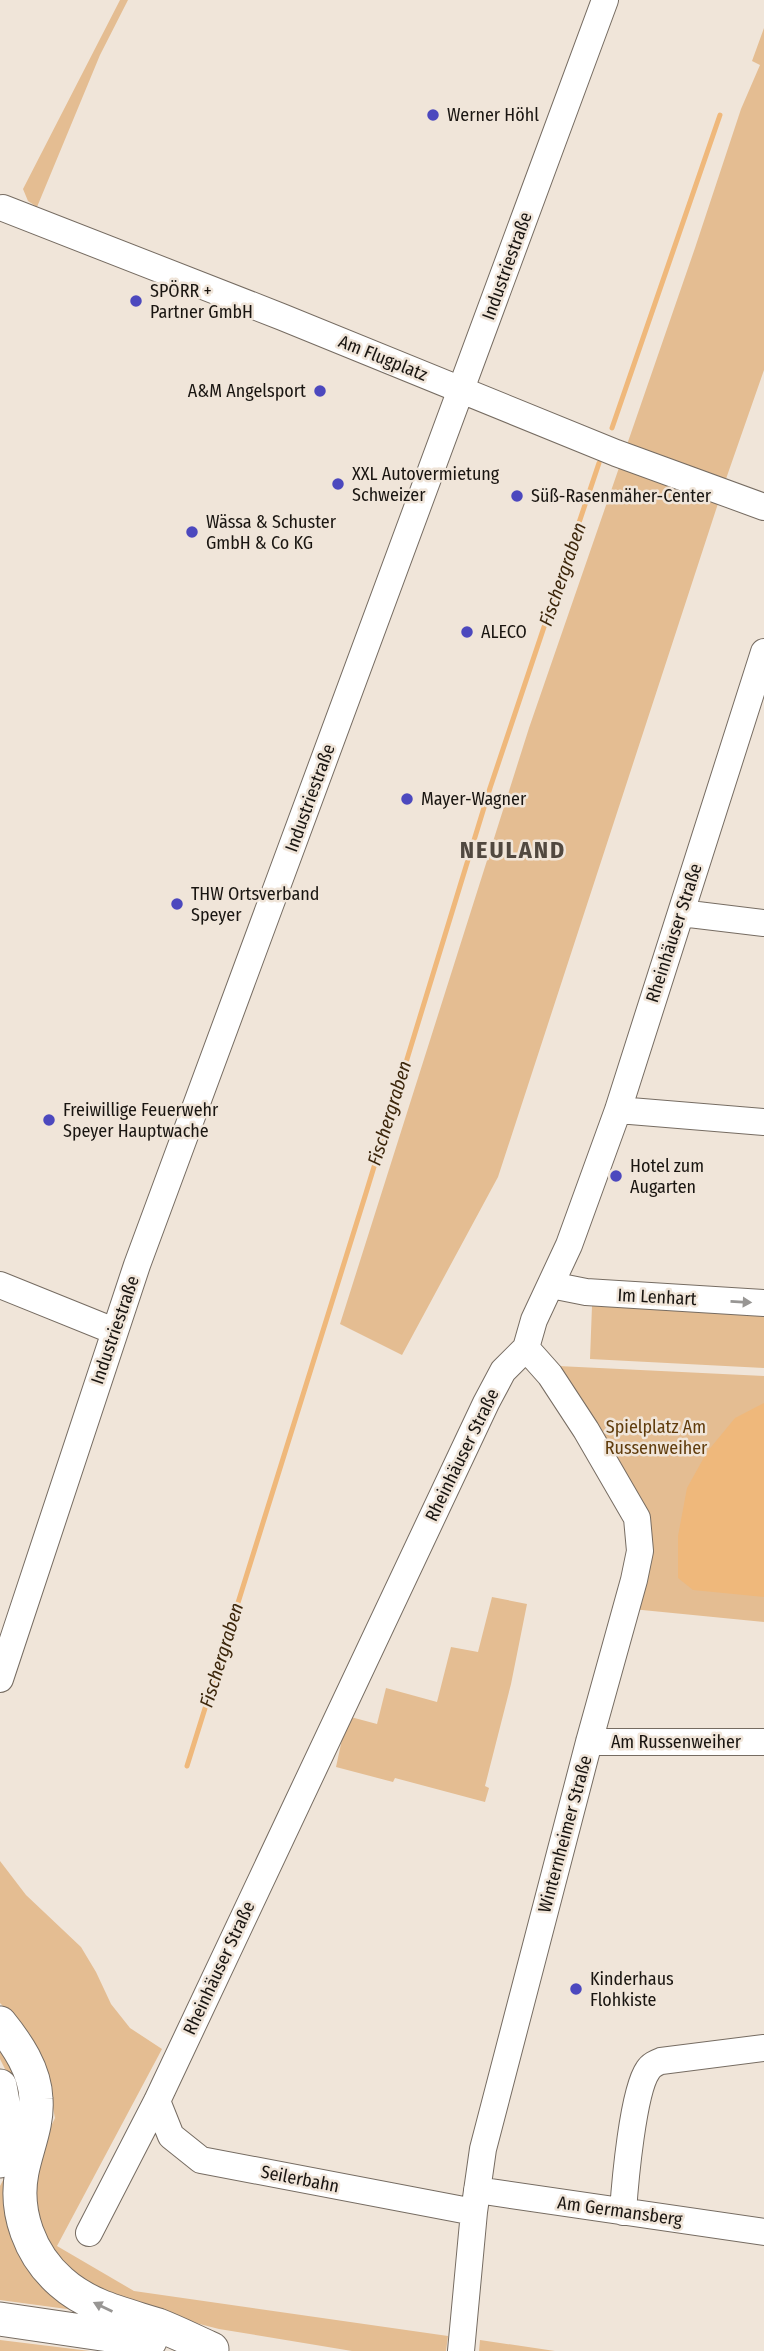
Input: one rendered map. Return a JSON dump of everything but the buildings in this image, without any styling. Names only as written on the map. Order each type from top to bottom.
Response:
[{"type":"main road","points":[[0,2023],[23,2057],[36,2096],[35,2125],[22,2171],[20,2193],[21,2212],[30,2242],[44,2263],[61,2282],[111,2312],[159,2326],[218,2350]]},
{"type":"main road","points":[[0,2086],[8,2130],[0,2161]]},
{"type":"main road","points":[[0,2319],[218,2350]]},
{"type":"street","name":"Industriestraße","points":[[0,1679],[114,1331],[605,0]]},
{"type":"street","name":"Am Flugplatz","points":[[3,208],[616,453],[764,507]]},
{"type":"street","name":"Rheinhäuser Straße","points":[[89,2233],[157,2101],[486,1403],[503,1371],[526,1348],[534,1320],[569,1245],[618,1110],[764,652]]},
{"type":"street","points":[[681,913],[764,923]]},
{"type":"street","points":[[618,1110],[764,1122]]},
{"type":"street","points":[[0,1285],[114,1331]]},
{"type":"street","name":"Im Lenhart","points":[[551,1285],[586,1292],[764,1303]]},
{"type":"street","name":"Winternheimer Straße","points":[[461,2351],[475,2201],[483,2150],[640,1551],[637,1518],[586,1430],[550,1375],[526,1348]]},
{"type":"street","name":"Am Russenweiher","points":[[589,1742],[764,1742]]},
{"type":"street","points":[[623,2211],[641,2082],[649,2066],[661,2061],[764,2048]]},
{"type":"street","name":"Seilerbahn","points":[[157,2101],[171,2136],[201,2160],[475,2201]]},
{"type":"street","name":"Am Germansberg","points":[[475,2201],[623,2211],[764,2232]]},
{"type":"green space","points":[[120,0],[128,0],[100,55],[37,207],[28,201],[23,189]]},
{"type":"green space","points":[[764,28],[764,370],[498,1177],[402,1355],[340,1324],[529,728],[741,109],[760,65],[752,61]]},
{"type":"green space","points":[[592,1306],[764,1314],[764,1368],[590,1359]]},
{"type":"green space","name":"Spielplatz Am Russenweiher","points":[[558,1366],[764,1376],[764,1622],[632,1609],[651,1548],[644,1508]]},
{"type":"green space","points":[[492,1597],[527,1604],[511,1684],[485,1786],[489,1788],[485,1802],[395,1778],[393,1782],[336,1767],[347,1716],[377,1724],[386,1688],[437,1702],[451,1647],[478,1652]]},
{"type":"green space","points":[[0,1861],[26,1895],[81,1947],[111,2004],[130,2028],[162,2049],[57,2246],[134,2291],[448,2336],[446,2351],[352,2351],[219,2329],[133,2307],[67,2272],[29,2213],[40,2149],[55,2118],[46,2073],[30,2034],[0,2003]]},
{"type":"green space","points":[[0,2046],[18,2085],[23,2108],[10,2185],[89,2312],[0,2300],[0,2186],[10,2167],[14,2087],[0,2059]]},
{"type":"green space","points":[[0,2340],[90,2351],[0,2351]]},
{"type":"green space","points":[[480,2340],[555,2351],[479,2351]]},
{"type":"shaded area","points":[[764,1403],[764,1597],[693,1590],[678,1578],[678,1536],[687,1488],[707,1452],[735,1418]]},
{"type":"waterway","name":"Fischergraben","points":[[612,428],[720,115]]},
{"type":"waterway","name":"Fischergraben","points":[[187,1766],[490,788],[599,463]]},
{"type":"place","name":"Werner Höhl","points":[[433,115]]},
{"type":"place","name":"SPÖRR + Partner GmbH","points":[[136,301]]},
{"type":"place","name":"A&M Angelsport","points":[[320,391]]},
{"type":"place","name":"XXL Autovermietung Schweizer","points":[[338,484]]},
{"type":"place","name":"Süß-Rasenmäher-Center","points":[[517,496]]},
{"type":"place","name":"Wässa & Schuster GmbH & Co KG","points":[[192,532]]},
{"type":"place","name":"ALECO","points":[[467,632]]},
{"type":"place","name":"Mayer-Wagner","points":[[407,799]]},
{"type":"place","name":"THW Ortsverband Speyer","points":[[177,904]]},
{"type":"place","name":"Freiwillige Feuerwehr Speyer Hauptwache","points":[[49,1120]]},
{"type":"place","name":"Hotel zum Augarten","points":[[616,1176]]},
{"type":"place","name":"Kinderhaus Flohkiste","points":[[576,1989]]},
{"type":"district","name":"NEULAND","points":[[513,850]]}]
